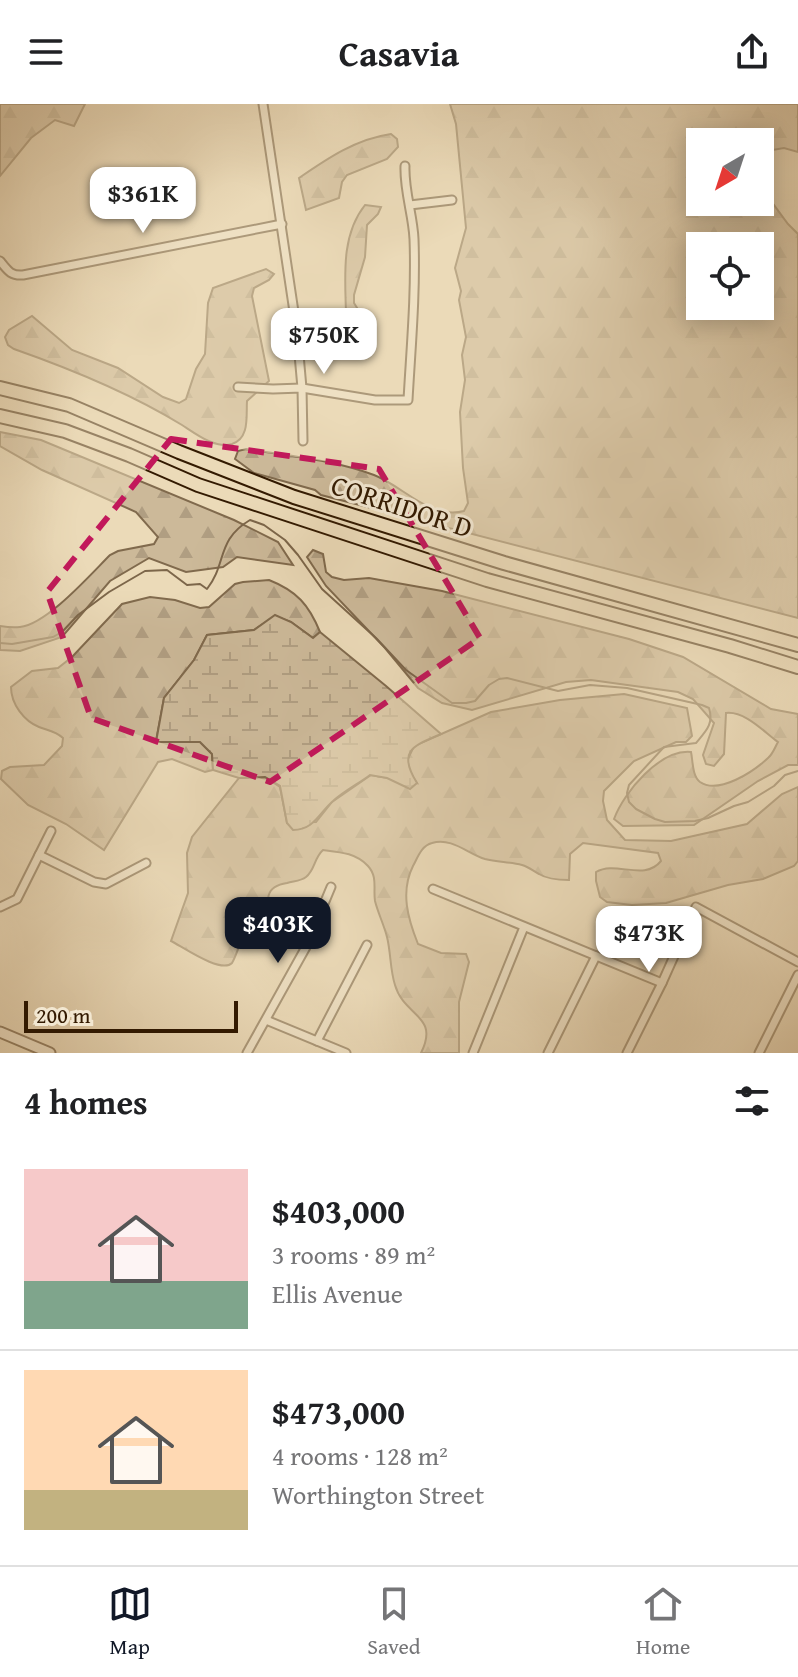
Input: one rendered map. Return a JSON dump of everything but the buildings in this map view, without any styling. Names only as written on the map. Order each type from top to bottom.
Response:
[{"type":"highway","points":[[0,381],[69,405]]},
{"type":"highway","name":"CORRIDOR D","points":[[0,388],[69,405],[294,497],[504,563],[798,645]]},
{"type":"highway","name":"CORRIDOR D","points":[[0,416],[65,431],[198,485],[487,580],[798,667]]},
{"type":"main road","points":[[0,1032],[50,1053]]},
{"type":"street","points":[[263,104],[297,332],[303,441]]},
{"type":"street","points":[[238,387],[302,388],[375,400],[408,400],[414,310],[414,238],[405,166]]},
{"type":"street","points":[[410,205],[452,200]]},
{"type":"street","points":[[0,261],[14,276],[23,275],[282,224]]},
{"type":"street","points":[[0,907],[17,899],[51,831]]},
{"type":"street","points":[[39,855],[94,882],[106,884],[146,863]]},
{"type":"street","points":[[247,1053],[306,947],[331,887]]},
{"type":"street","points":[[433,889],[662,983]]},
{"type":"street","points":[[627,1053],[696,907],[798,962]]},
{"type":"street","points":[[473,1053],[524,927]]},
{"type":"street","points":[[317,1041],[367,945]]},
{"type":"street","points":[[548,1053],[596,956]]},
{"type":"street","points":[[759,1053],[798,975]]},
{"type":"street","points":[[266,1020],[346,1053]]},
{"type":"highlighted area","points":[[171,439],[379,469],[480,638],[270,782],[91,718],[47,592]]},
{"type":"green space","points":[[0,104],[85,104],[74,126],[55,120],[31,138],[0,176]]},
{"type":"green space","points":[[450,104],[798,104],[798,152],[784,148],[774,150],[774,128],[686,128],[686,216],[774,216],[774,205],[798,234],[798,618],[321,495],[315,490],[254,473],[235,459],[238,451],[246,449],[343,466],[385,480],[440,511],[464,511],[468,503],[460,412],[465,380],[462,355],[466,337],[455,268],[466,228],[456,124]]},
{"type":"green space","points":[[391,134],[397,139],[398,147],[387,159],[347,175],[342,182],[339,198],[306,210],[299,178],[354,145]]},
{"type":"green space","points":[[365,205],[381,207],[367,225],[365,257],[354,295],[354,303],[369,332],[343,358],[316,361],[307,339],[325,322],[342,320],[346,313],[348,243],[357,217]]},
{"type":"green space","points":[[266,269],[274,274],[254,288],[252,296],[269,381],[247,401],[244,432],[232,444],[206,440],[121,392],[14,349],[5,337],[9,330],[32,316],[72,350],[118,368],[163,397],[179,403],[186,399],[196,369],[205,354],[208,303],[213,288]]},
{"type":"green space","points":[[0,432],[41,440],[234,520],[278,542],[293,565],[237,557],[223,567],[186,572],[149,558],[110,581],[62,637],[20,651],[0,650],[0,626],[31,624],[68,597],[110,555],[154,544],[158,537],[136,512],[42,470],[0,446]]},
{"type":"green space","points":[[313,550],[323,554],[326,572],[332,577],[344,580],[369,578],[442,591],[629,639],[683,657],[771,709],[798,714],[798,765],[788,765],[758,781],[694,825],[623,826],[614,819],[626,797],[645,774],[667,757],[691,752],[697,779],[717,786],[736,780],[754,769],[770,756],[778,742],[747,718],[726,713],[724,754],[714,766],[706,764],[703,755],[714,723],[693,699],[678,692],[591,680],[566,682],[472,710],[442,703],[418,688],[326,586],[307,557]]},
{"type":"green space","points":[[269,580],[301,600],[320,632],[313,638],[291,622],[275,616],[254,630],[207,635],[194,660],[164,698],[156,741],[200,742],[212,754],[213,770],[205,772],[172,759],[158,762],[104,850],[66,824],[28,805],[1,779],[2,771],[10,767],[44,765],[62,746],[63,738],[33,724],[24,716],[13,700],[11,687],[32,671],[58,668],[122,604],[150,597],[175,600],[200,608],[209,607],[235,584]]},
{"type":"green space","points":[[275,615],[313,638],[320,632],[441,734],[411,751],[408,764],[417,783],[410,789],[387,778],[370,775],[337,797],[311,824],[293,830],[287,823],[280,786],[265,777],[239,778],[213,770],[212,754],[200,742],[156,742],[164,698],[194,660],[207,635],[254,630]]},
{"type":"green space","points":[[624,694],[687,708],[692,736],[686,742],[676,742],[634,761],[604,791],[607,820],[625,840],[671,841],[747,824],[782,794],[798,787],[798,861],[794,866],[763,879],[728,885],[666,903],[632,905],[607,902],[600,897],[596,872],[612,868],[646,870],[661,861],[658,853],[583,843],[570,854],[569,880],[565,880],[546,877],[522,865],[485,859],[446,842],[428,844],[420,852],[409,876],[407,905],[418,944],[441,953],[466,954],[469,962],[459,1002],[459,1053],[421,1053],[426,1031],[423,1023],[399,996],[395,985],[387,937],[375,901],[373,874],[368,866],[353,856],[323,850],[306,877],[273,888],[268,897],[272,923],[266,932],[240,944],[232,963],[220,965],[211,962],[171,941],[188,893],[187,853],[192,837],[239,778],[265,777],[280,787],[287,823],[316,822],[332,802],[371,775],[417,783],[408,769],[407,761],[414,746],[491,712],[560,700]]},
{"type":"waterway","points":[[0,643],[53,637],[109,592],[145,571],[167,570],[187,585],[200,584],[207,589],[227,544],[239,528],[250,520],[264,525],[285,540],[322,589],[406,670],[452,703],[475,701],[489,685],[507,678],[558,691],[590,685],[627,688],[709,708],[710,723],[696,743],[664,747],[629,785],[629,802],[655,819],[665,822],[708,818],[748,802],[774,786],[785,775],[798,771]]}]
